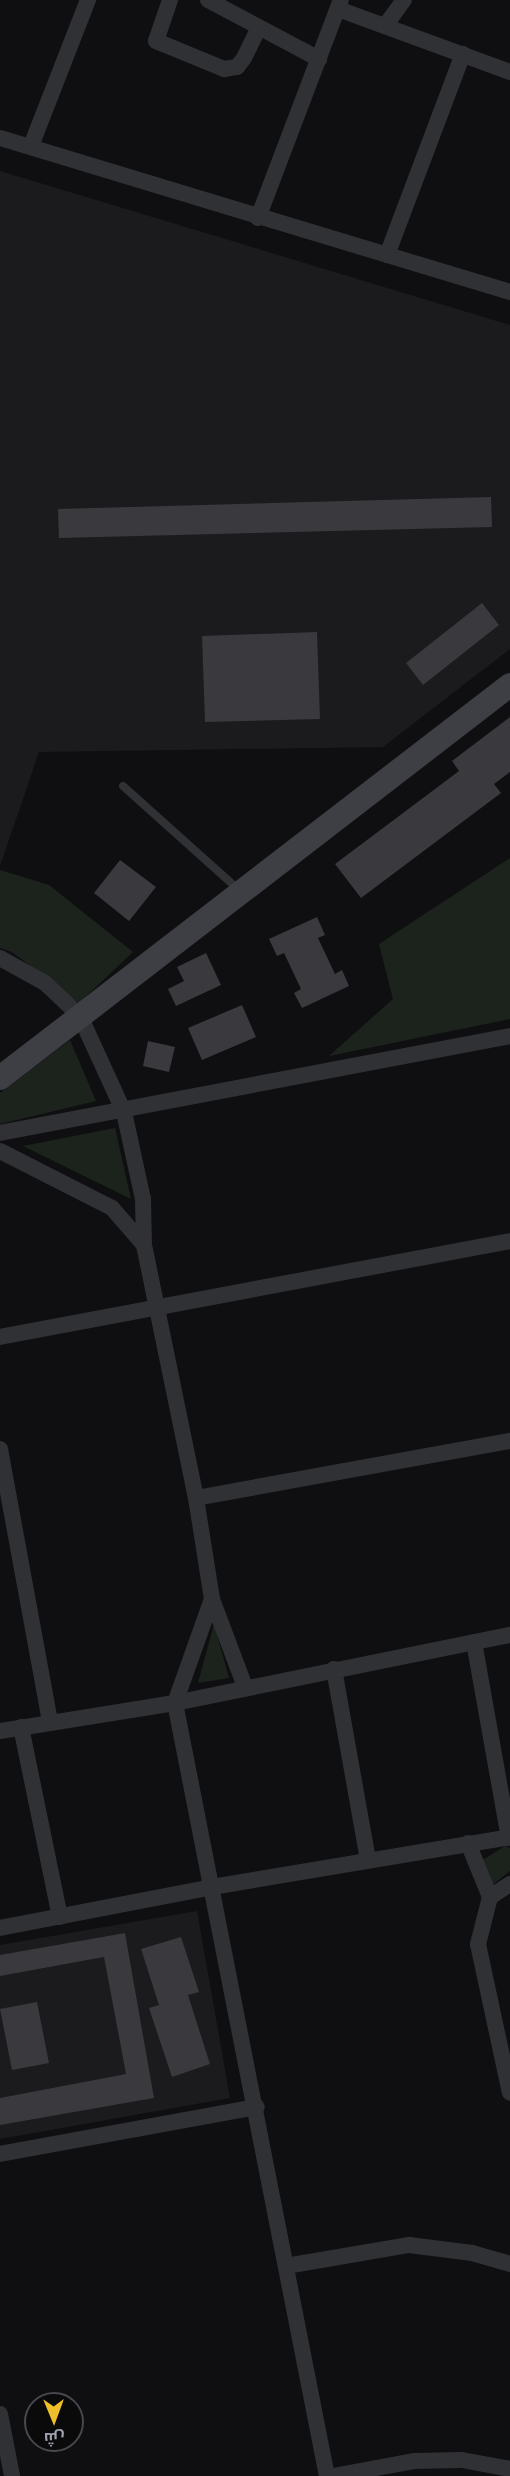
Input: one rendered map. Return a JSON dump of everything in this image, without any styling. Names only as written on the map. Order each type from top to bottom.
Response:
[{"type":"street","points":[[31,146],[88,0]]},
{"type":"street","points":[[170,0],[156,41],[224,69],[237,67],[259,27]]},
{"type":"street","points":[[208,0],[319,59]]},
{"type":"street","points":[[385,26],[404,0]]},
{"type":"street","points":[[258,218],[340,4],[385,26],[510,72]]},
{"type":"street","points":[[387,255],[463,54]]},
{"type":"street","points":[[0,138],[258,218],[509,289]]},
{"type":"street","points":[[0,1078],[510,685]]},
{"type":"street","points":[[0,958],[45,982],[80,1016],[124,1112],[143,1199],[144,1245],[196,1498],[212,1599],[244,1687]]},
{"type":"street","points":[[0,1133],[124,1112],[510,1036]]},
{"type":"street","points":[[0,1151],[112,1208],[144,1245]]},
{"type":"street","points":[[0,1336],[158,1310],[510,1241]]},
{"type":"street","points":[[196,1498],[510,1441]]},
{"type":"street","points":[[0,1449],[50,1721]]},
{"type":"street","points":[[212,1599],[175,1703],[257,2107],[327,2476]]},
{"type":"street","points":[[0,1731],[50,1721],[175,1703],[244,1687],[510,1635]]},
{"type":"street","points":[[0,1928],[212,1887],[510,1837],[474,1642]]},
{"type":"street","points":[[334,1669],[368,1860]]},
{"type":"street","points":[[21,1727],[60,1917]]},
{"type":"street","points":[[468,1844],[490,1897],[478,1944],[510,2093]]},
{"type":"street","points":[[490,1897],[510,1884]]},
{"type":"street","points":[[0,2154],[257,2107]]},
{"type":"street","points":[[286,2266],[409,2244],[472,2253],[510,2264]]},
{"type":"street","points":[[0,2414],[12,2476]]},
{"type":"street","points":[[333,2476],[414,2461],[462,2460],[510,2469]]},
{"type":"lane","points":[[123,786],[243,893]]},
{"type":"shaded area","points":[[0,171],[510,325],[510,649],[383,747],[39,752],[0,866]]},
{"type":"shaded area","points":[[510,858],[510,1019],[329,1056],[393,999],[379,944]]},
{"type":"shaded area","points":[[0,870],[49,885],[133,952],[79,1003],[12,952],[0,948]]},
{"type":"shaded area","points":[[70,1040],[96,1101],[0,1124],[0,1093]]},
{"type":"shaded area","points":[[115,1128],[131,1199],[23,1146]]},
{"type":"shaded area","points":[[214,1624],[229,1678],[198,1683]]},
{"type":"shaded area","points":[[505,1846],[510,1848],[510,1871],[492,1885],[481,1861]]},
{"type":"shaded area","points":[[197,1911],[230,2098],[0,2139],[0,1945]]},
{"type":"building","points":[[491,497],[492,527],[59,538],[58,509]]},
{"type":"building","points":[[482,603],[499,625],[423,685],[406,663]]},
{"type":"building","points":[[317,632],[320,719],[205,722],[202,636]]},
{"type":"building","points":[[510,717],[510,772],[494,784],[501,793],[361,898],[335,864],[459,771],[452,761]]},
{"type":"building","points":[[120,860],[156,887],[129,921],[94,893]]},
{"type":"building","points":[[317,917],[325,935],[318,938],[335,974],[342,970],[349,986],[302,1008],[294,993],[301,989],[284,953],[277,956],[269,939]]},
{"type":"building","points":[[206,953],[221,985],[176,1006],[168,989],[184,981],[177,967]]},
{"type":"building","points":[[242,1005],[256,1037],[202,1060],[188,1028]]},
{"type":"building","points":[[148,1041],[175,1047],[169,1072],[143,1066]]},
{"type":"building","points":[[125,1933],[154,2098],[0,2125],[0,2098],[126,2074],[104,1957],[0,1976],[0,1955]]},
{"type":"building","points":[[181,1937],[199,1992],[188,1995],[210,2064],[172,2077],[149,2008],[159,2005],[141,1949]]},
{"type":"building","points":[[37,2002],[49,2063],[12,2070],[0,2009]]}]
